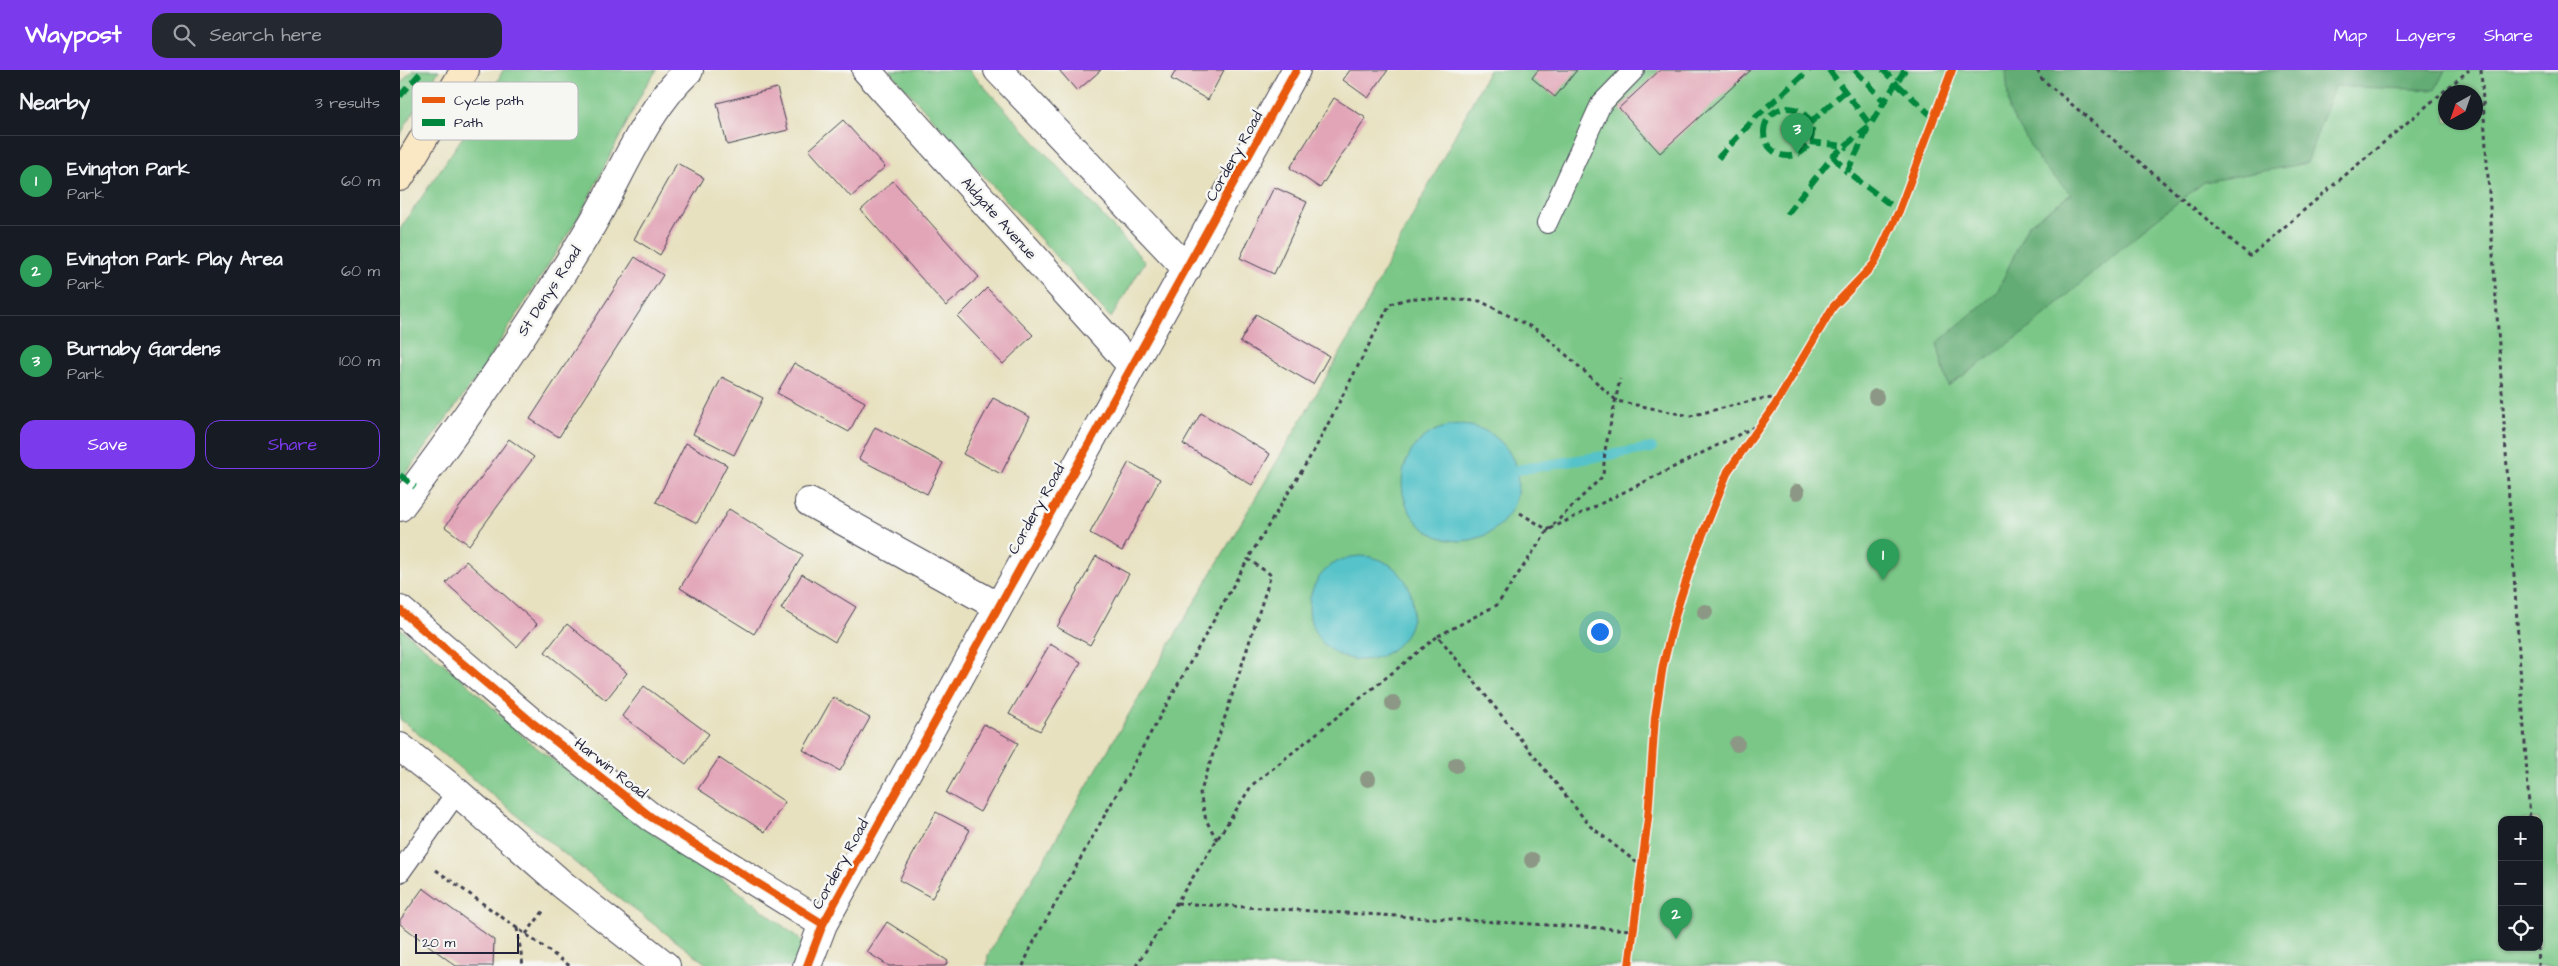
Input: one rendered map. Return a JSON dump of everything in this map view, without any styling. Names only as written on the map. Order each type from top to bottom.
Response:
[{"type":"street","points":[[458,82],[465,70]]},
{"type":"street","name":"St Denys Road","points":[[400,508],[473,410],[591,227],[656,108],[673,85],[689,70]]},
{"type":"street","name":"Aldgate Avenue","points":[[866,70],[1132,366]]},
{"type":"street","points":[[998,70],[1187,269]]},
{"type":"street","name":"Cordery Road","points":[[807,966],[823,924],[997,606],[1187,269],[1296,70]]},
{"type":"street","points":[[400,177],[422,140]]},
{"type":"street","points":[[809,502],[997,606]]},
{"type":"street","name":"Harwin Road","points":[[400,610],[534,724],[651,817],[823,924]]},
{"type":"street","points":[[400,747],[457,792],[563,885],[666,966]]},
{"type":"lane","points":[[1547,223],[1601,104],[1634,70]]},
{"type":"lane","points":[[400,872],[457,792]]},
{"type":"path","points":[[2037,70],[2042,79],[2250,256],[2469,70]]},
{"type":"path","points":[[2481,70],[2530,816]]},
{"type":"path","points":[[1023,966],[1031,947],[1248,559],[1315,450],[1390,304],[1412,298],[1480,301],[1541,332],[1617,401],[1690,416],[1759,399],[1779,398]]},
{"type":"path","points":[[1136,966],[1252,785],[1438,636],[1497,605],[1548,530],[1603,476],[1605,450],[1617,401],[1620,379]]},
{"type":"path","points":[[1548,530],[1764,420]]},
{"type":"path","points":[[1750,438],[1764,420]]},
{"type":"path","points":[[1520,513],[1548,530]]},
{"type":"path","points":[[1217,840],[1206,820],[1200,794],[1271,575],[1248,559]]},
{"type":"path","points":[[1438,636],[1590,826],[1641,870]]},
{"type":"path","points":[[414,853],[570,966]]},
{"type":"path","points":[[1641,870],[1643,856]]},
{"type":"path","points":[[1176,903],[1634,926],[1632,939]]},
{"type":"path","points":[[516,928],[523,966]]},
{"type":"path","points":[[2538,951],[2539,966]]},
{"type":"green space","points":[[413,70],[439,70],[432,82],[412,82],[412,115],[400,135],[400,84]]},
{"type":"green space","points":[[503,70],[657,70],[646,85],[581,213],[478,376],[400,481],[400,229],[461,140],[578,140],[578,82],[497,82]]},
{"type":"green space","points":[[889,70],[969,70],[1145,262],[1111,318]]},
{"type":"green space","points":[[1489,70],[2558,70],[2558,966],[987,966],[988,955],[1348,340]]},
{"type":"green space","points":[[2006,70],[2445,70],[2435,90],[2334,86],[2307,163],[2204,182],[2140,232],[2025,332],[1948,386],[1937,343],[1997,292],[2028,225],[2071,194],[2042,165],[2009,110]]},
{"type":"green space","points":[[400,628],[460,677],[529,742],[643,827],[724,880],[806,944],[798,966],[709,966],[606,888],[400,719]]},
{"type":"water","points":[[1460,425],[1482,429],[1501,442],[1514,461],[1518,483],[1514,505],[1501,524],[1482,537],[1460,541],[1438,537],[1419,524],[1406,505],[1402,483],[1406,461],[1419,442],[1438,429]]},
{"type":"water","points":[[1361,556],[1381,560],[1390,565],[1404,579],[1409,588],[1413,608],[1409,628],[1404,637],[1390,651],[1381,656],[1361,660],[1341,656],[1332,651],[1318,637],[1313,628],[1309,608],[1313,588],[1318,579],[1332,565],[1341,560]]},
{"type":"building","points":[[1059,70],[1101,70],[1077,91]]},
{"type":"building","points":[[1176,70],[1224,70],[1208,100],[1171,79]]},
{"type":"building","points":[[1350,70],[1388,70],[1368,98],[1343,80]]},
{"type":"building","points":[[1538,70],[1577,70],[1555,97],[1532,78]]},
{"type":"building","points":[[1660,70],[1751,70],[1660,153],[1619,108]]},
{"type":"building","points":[[777,88],[788,130],[727,145],[717,103]]},
{"type":"building","points":[[1334,98],[1366,118],[1320,188],[1290,168]]},
{"type":"building","points":[[843,120],[885,167],[851,197],[809,150]]},
{"type":"building","points":[[677,163],[704,178],[660,255],[634,239]]},
{"type":"building","points":[[893,181],[979,277],[946,306],[861,210]]},
{"type":"building","points":[[1274,187],[1307,202],[1274,274],[1240,258]]},
{"type":"building","points":[[635,257],[663,275],[559,437],[530,419]]},
{"type":"building","points":[[987,288],[1033,335],[1003,364],[958,317]]},
{"type":"building","points":[[1256,314],[1329,356],[1313,384],[1240,342]]},
{"type":"building","points":[[794,363],[865,402],[849,432],[777,393]]},
{"type":"building","points":[[722,377],[763,398],[734,455],[693,434]]},
{"type":"building","points":[[993,398],[1030,417],[1001,474],[963,454]]},
{"type":"building","points":[[1201,413],[1270,454],[1252,485],[1183,444]]},
{"type":"building","points":[[875,427],[943,463],[927,494],[859,459]]},
{"type":"building","points":[[509,439],[534,457],[469,545],[445,527]]},
{"type":"building","points":[[686,443],[727,465],[697,523],[656,502]]},
{"type":"building","points":[[1129,462],[1160,479],[1122,551],[1090,533]]},
{"type":"building","points":[[729,509],[803,555],[754,634],[680,588]]},
{"type":"building","points":[[1096,556],[1129,574],[1090,645],[1057,627]]},
{"type":"building","points":[[466,561],[537,624],[517,647],[446,583]]},
{"type":"building","points":[[802,574],[856,607],[835,642],[781,609]]},
{"type":"building","points":[[567,624],[627,673],[606,700],[545,652]]},
{"type":"building","points":[[1050,644],[1081,662],[1040,731],[1009,714]]},
{"type":"building","points":[[644,686],[709,734],[686,764],[622,716]]},
{"type":"building","points":[[833,697],[870,718],[840,771],[803,750]]},
{"type":"building","points":[[984,724],[1018,743],[980,812],[946,793]]},
{"type":"building","points":[[719,758],[785,802],[765,832],[698,789]]},
{"type":"building","points":[[936,812],[970,830],[932,898],[899,880]]},
{"type":"building","points":[[423,888],[494,940],[493,966],[456,966],[400,924],[400,920]]},
{"type":"building","points":[[887,922],[948,961],[945,966],[889,966],[867,952]]},
{"type":"waterway","points":[[1517,470],[1652,448]]},
{"type":"marked path","points":[[412,82],[423,70]]},
{"type":"marked path","points":[[1718,158],[1759,114],[1809,70]]},
{"type":"marked path","points":[[1829,70],[1870,125],[1896,83],[1883,70]]},
{"type":"marked path","points":[[1855,70],[1884,101]]},
{"type":"marked path","points":[[1905,70],[1896,83],[1933,117]]},
{"type":"marked path","points":[[400,96],[412,82]]},
{"type":"marked path","points":[[1810,123],[1845,91]]},
{"type":"marked path","points":[[1783,108],[1793,108],[1805,115],[1812,127],[1812,132],[1812,137],[1805,149],[1793,156],[1783,156],[1775,152],[1768,145],[1764,137],[1764,127],[1768,119],[1775,112],[1783,108]]},
{"type":"marked path","points":[[1787,214],[1833,156],[1870,125]]},
{"type":"marked path","points":[[1868,129],[1847,172],[1899,211]]},
{"type":"marked path","points":[[1810,142],[1845,146],[1848,148]]},
{"type":"marked path","points":[[1833,156],[1847,172]]},
{"type":"marked path","points":[[400,475],[415,487]]},
{"type":"cycle path","points":[[807,966],[823,924],[1296,70]]},
{"type":"cycle path","points":[[1629,966],[1648,818],[1655,717],[1663,665],[1677,609],[1695,554],[1728,471],[1775,405],[1833,307],[1874,264],[1899,211],[1952,70]]},
{"type":"cycle path","points":[[400,610],[534,724],[651,817],[823,924]]},
{"type":"place","name":"Burnaby Gardens","points":[[1797,154]]},
{"type":"place","name":"Evington Park","points":[[1883,580]]},
{"type":"place","name":"Evington Park Play Area","points":[[1676,939]]}]
